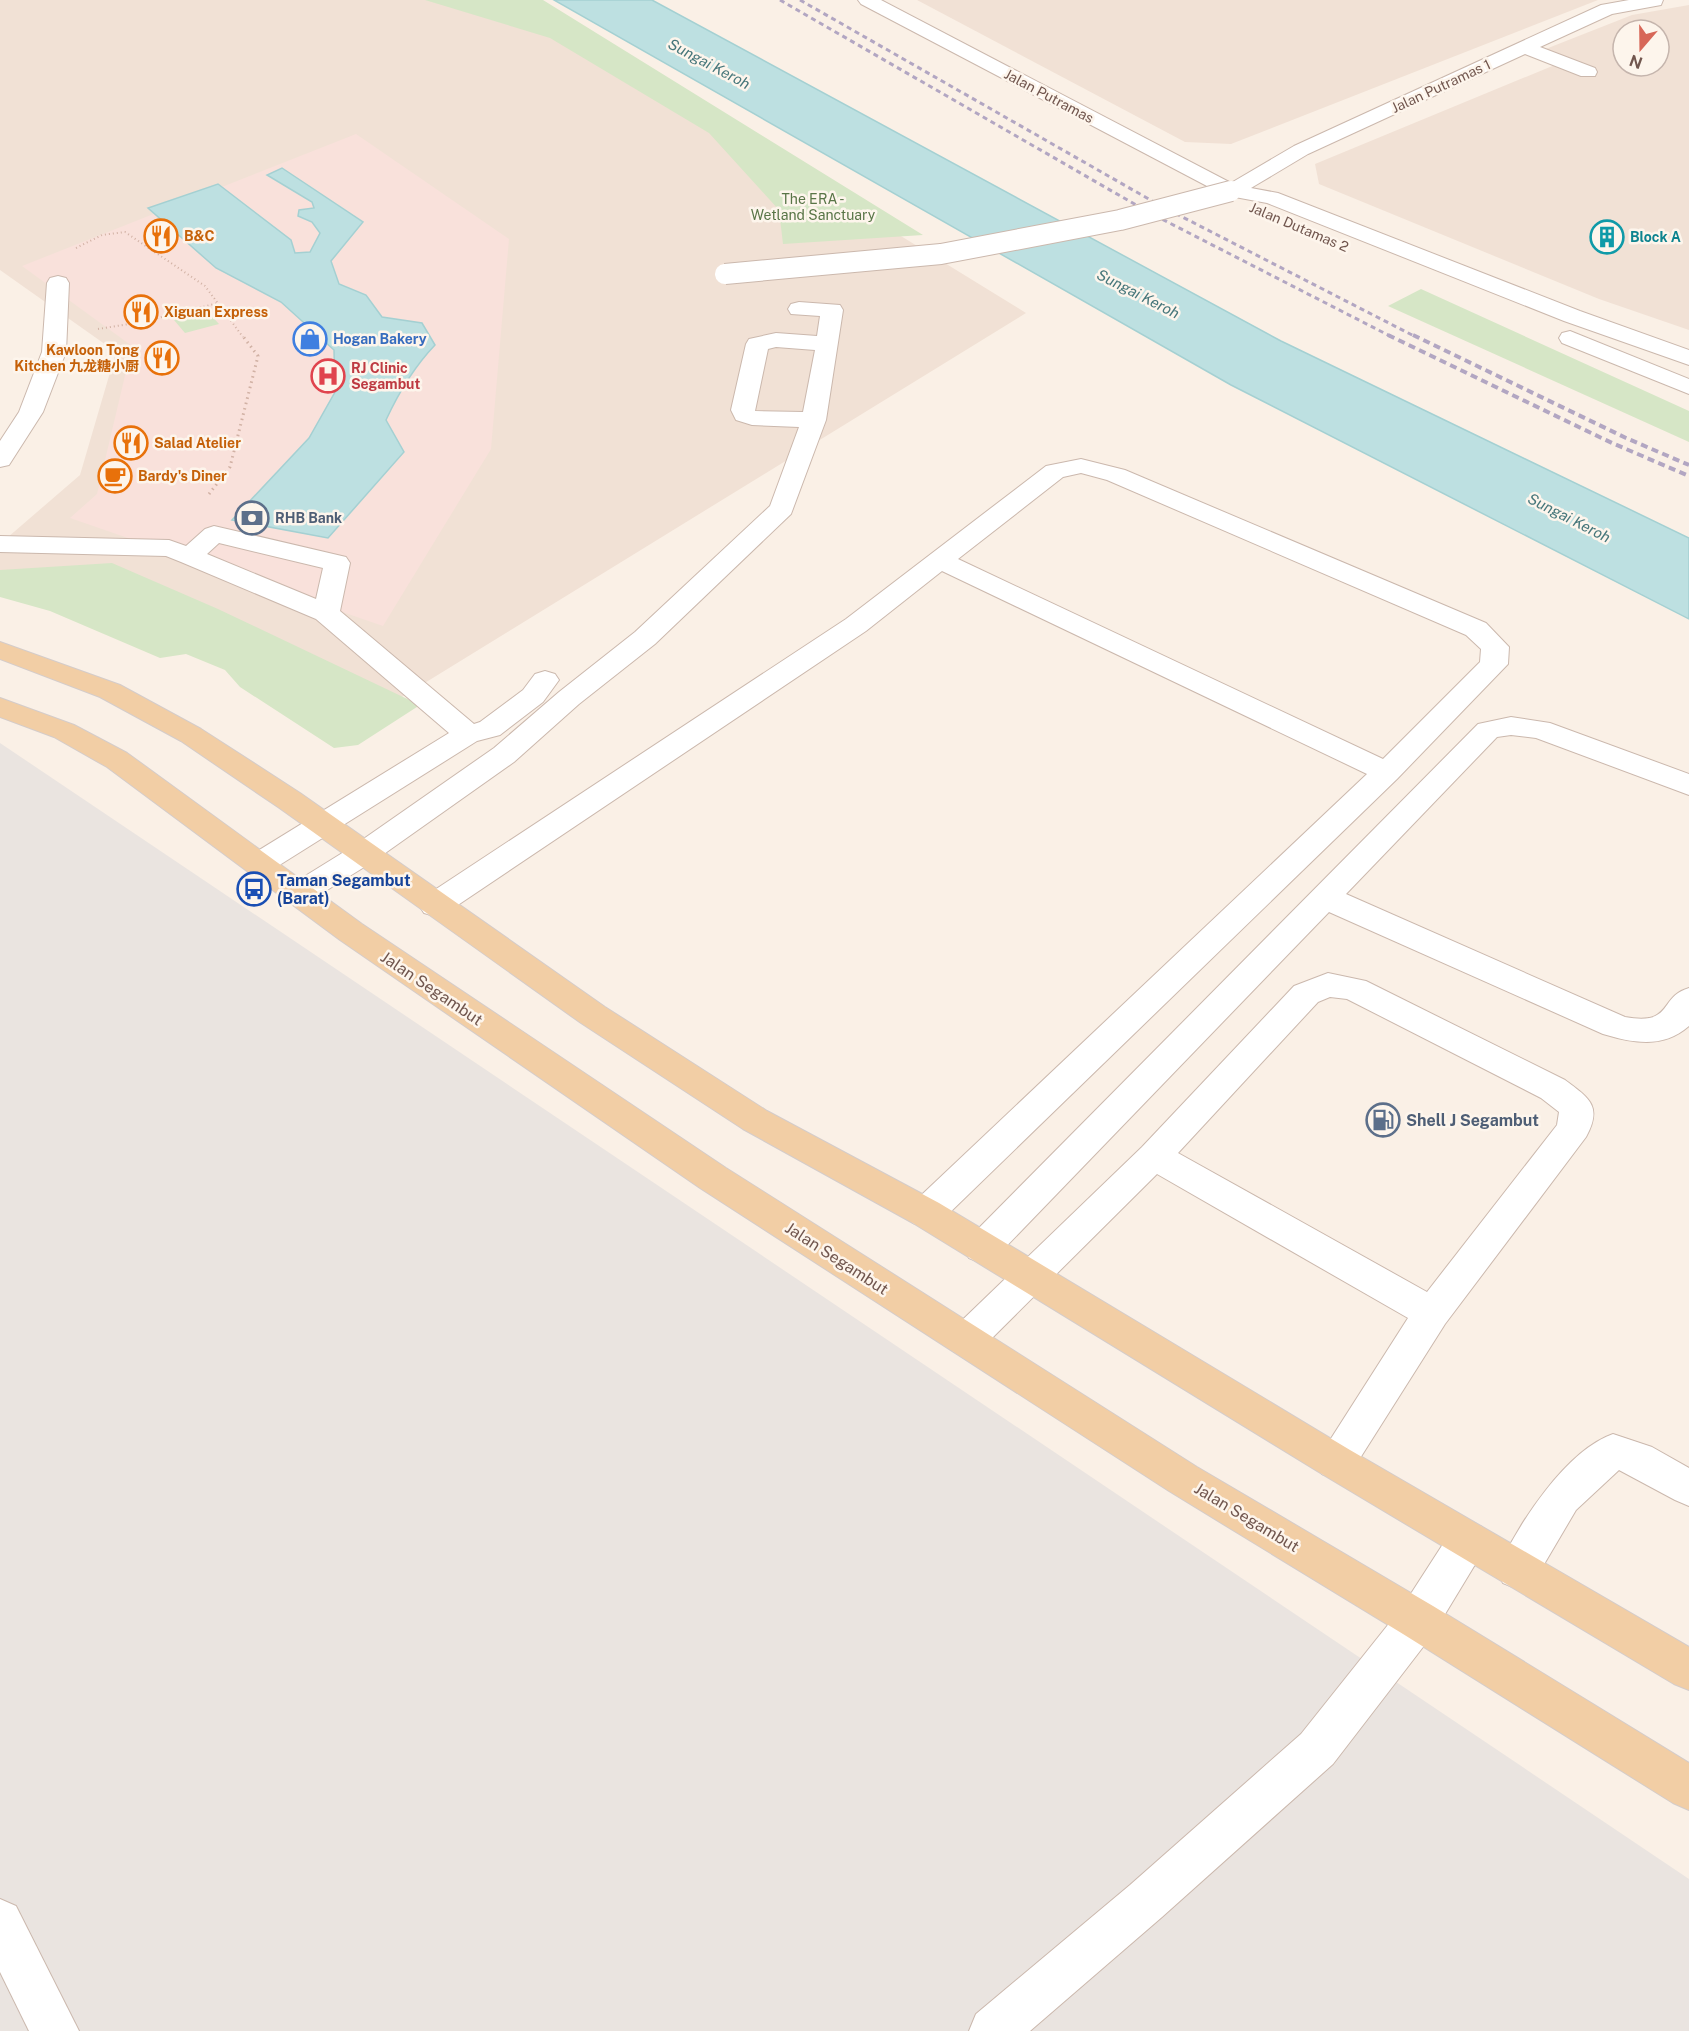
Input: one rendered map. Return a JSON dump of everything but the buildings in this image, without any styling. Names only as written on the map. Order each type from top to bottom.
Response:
[{"type":"main road","points":[[0,650],[110,691],[191,735],[593,1015],[755,1120],[926,1213],[1336,1462],[1689,1670]]},
{"type":"main road","points":[[0,657],[38,666]]},
{"type":"main road","name":"Jalan Segambut","points":[[0,707],[64,731],[117,760],[351,932],[647,1135],[1184,1479],[1419,1620],[1689,1788]]},
{"type":"street","name":"Jalan Putramas","points":[[867,0],[1231,191]]},
{"type":"street","name":"Jalan Putramas 1","points":[[1231,191],[1301,150],[1607,9],[1655,1],[1652,0]]},
{"type":"street","points":[[1524,47],[1588,72]]},
{"type":"street","points":[[827,257],[1097,209],[1202,176]]},
{"type":"street","points":[[721,265],[827,257],[941,254],[1120,220],[1231,191]]},
{"type":"street","name":"Jalan Dutamas 2","points":[[1231,191],[1271,197],[1572,316],[1689,358]]},
{"type":"street","name":"Jalan Dutamas 2","points":[[1231,191],[1246,206],[1689,387]]},
{"type":"street","points":[[0,460],[31,412],[54,352],[58,284]]},
{"type":"street","points":[[300,893],[363,854],[504,755],[569,698],[645,638],[782,509],[814,420],[832,310],[799,309]]},
{"type":"street","points":[[814,420],[752,418],[744,415],[743,410],[757,344],[776,340],[828,345]]},
{"type":"street","points":[[435,905],[856,625],[1055,471],[1081,466],[1116,475],[1476,628],[1495,647],[1494,663],[1387,772],[926,1213]]},
{"type":"street","points":[[179,552],[214,534],[338,563],[326,613]]},
{"type":"street","points":[[0,544],[179,552],[326,613],[468,734]]},
{"type":"street","points":[[939,560],[1387,772]]},
{"type":"street","points":[[260,864],[468,734],[490,729],[533,696],[545,680],[645,638]]},
{"type":"street","points":[[982,1248],[1488,730],[1511,726],[1540,729],[1689,785]]},
{"type":"street","points":[[1324,897],[1595,1019],[1623,1029],[1652,1032],[1675,1020],[1689,1000]]},
{"type":"street","points":[[966,1340],[1154,1156],[1306,994],[1328,985],[1354,989],[1552,1089],[1577,1107],[1574,1128],[1431,1313],[1336,1462]]},
{"type":"street","points":[[1154,1156],[1431,1313]]},
{"type":"street","points":[[1518,1570],[1562,1498],[1613,1451],[1638,1459],[1689,1488]]},
{"type":"street","points":[[993,2031],[1146,1901],[1317,1749],[1419,1620],[1468,1540]]},
{"type":"street","points":[[0,1922],[55,2031]]},
{"type":"path","points":[[58,284],[57,271],[66,256],[83,243],[102,235],[125,232],[205,286],[258,356],[230,467],[179,552]]},
{"type":"path","points":[[55,336],[142,322],[218,303]]},
{"type":"shaded area","points":[[0,0],[511,0],[550,20],[1026,313],[345,732],[194,646],[0,591],[0,544],[80,475],[116,352],[0,270]]},
{"type":"shaded area","points":[[917,0],[1598,0],[1231,144],[1185,142]]},
{"type":"shaded area","points":[[1689,5],[1689,330],[1599,299],[1319,184],[1315,164],[1562,62],[1538,52],[1611,23],[1611,78],[1671,78],[1671,18],[1624,18]]},
{"type":"shaded area","points":[[356,134],[509,239],[491,449],[383,626],[70,518],[97,494],[132,346],[22,266]]},
{"type":"shaded area","points":[[0,743],[1689,1879],[1689,2031],[0,2031]]},
{"type":"green space","name":"The ERA - Wetland Sanctuary","points":[[425,0],[543,0],[923,235],[783,244],[779,210],[709,133],[550,38]]},
{"type":"green space","points":[[1421,289],[1689,411],[1689,442],[1388,306]]},
{"type":"green space","points":[[207,311],[219,324],[185,333],[174,320]]},
{"type":"green space","points":[[112,563],[218,609],[420,705],[358,745],[334,748],[240,687],[225,670],[186,654],[160,658],[50,611],[0,597],[0,570]]},
{"type":"water","name":"Sungai Keroh","points":[[554,0],[652,0],[1281,341],[1689,538],[1689,619],[1231,385]]},
{"type":"water","points":[[282,168],[363,222],[331,261],[339,284],[366,295],[382,317],[422,323],[435,345],[407,381],[386,420],[404,452],[328,538],[232,520],[309,438],[335,392],[334,350],[281,302],[216,268],[148,208],[218,184],[291,240],[295,253],[310,252],[320,233],[312,222],[298,216],[299,210],[314,208],[312,202],[267,175]]},
{"type":"railway","points":[[780,0],[1150,213],[1390,336]]},
{"type":"railway","points":[[800,0],[1161,206],[1416,337]]},
{"type":"railway","points":[[1413,335],[1626,438],[1689,465]]},
{"type":"railway","points":[[1390,336],[1612,443],[1689,476]]},
{"type":"place","name":"B&C","points":[[161,236]]},
{"type":"place","name":"Block A","points":[[1607,237]]},
{"type":"place","name":"Xiguan Express","points":[[141,312]]},
{"type":"place","name":"Hogan Bakery","points":[[310,339]]},
{"type":"place","name":"Kawloon Tong Kitchen 九龙糖小厨","points":[[162,358]]},
{"type":"place","name":"RJ Clinic Segambut","points":[[328,376]]},
{"type":"place","name":"Salad Atelier","points":[[131,443]]},
{"type":"place","name":"Bardy's Diner","points":[[115,476]]},
{"type":"place","name":"RHB Bank","points":[[252,518]]},
{"type":"place","name":"Taman Segambut (Barat)","points":[[254,889]]},
{"type":"place","name":"Shell J Segambut","points":[[1383,1120]]}]
